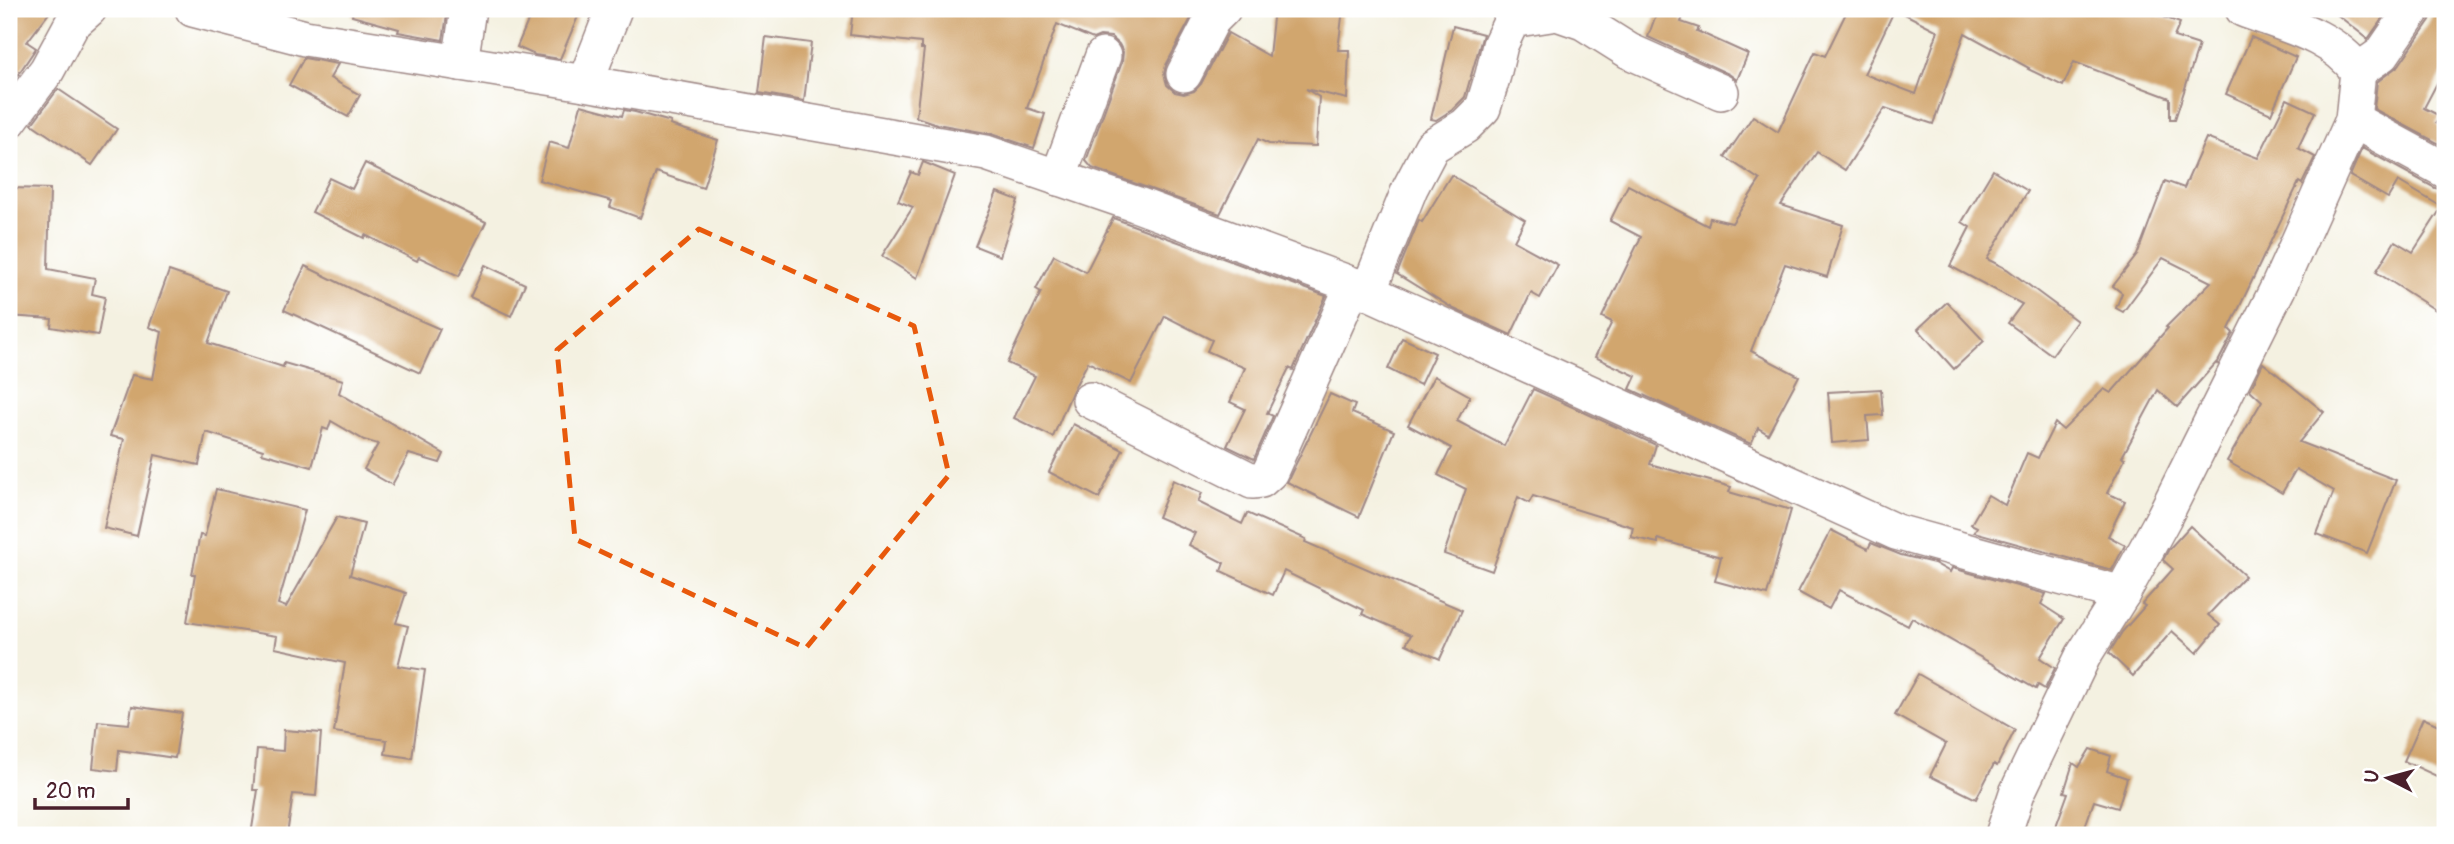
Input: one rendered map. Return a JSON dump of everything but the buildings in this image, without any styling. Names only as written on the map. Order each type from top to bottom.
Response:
[{"type":"street","points":[[9,121],[47,70],[72,24],[89,9]]},
{"type":"street","points":[[193,9],[305,38],[585,83],[986,153],[1135,204],[1360,289],[1896,532],[2122,594]]},
{"type":"street","points":[[460,63],[468,9]]},
{"type":"street","points":[[585,83],[614,9]]},
{"type":"street","points":[[1184,74],[1212,20],[1223,9]]},
{"type":"street","points":[[2003,835],[2017,793],[2083,656],[2122,594],[2164,517],[2272,300],[2353,120],[2358,71],[2350,60],[2329,42],[2243,9]]},
{"type":"street","points":[[2358,71],[2382,54],[2413,9]]},
{"type":"street","points":[[1090,400],[1252,481],[1261,480],[1270,472],[1432,146],[1465,126],[1483,108],[1500,44],[1514,14],[1557,13],[1583,22],[1629,51],[1721,92]]},
{"type":"street","points":[[1058,178],[1103,56]]},
{"type":"street","points":[[2353,120],[2445,170]]},
{"type":"highlighted area","points":[[699,229],[914,326],[949,475],[806,648],[575,539],[557,350]]}]
